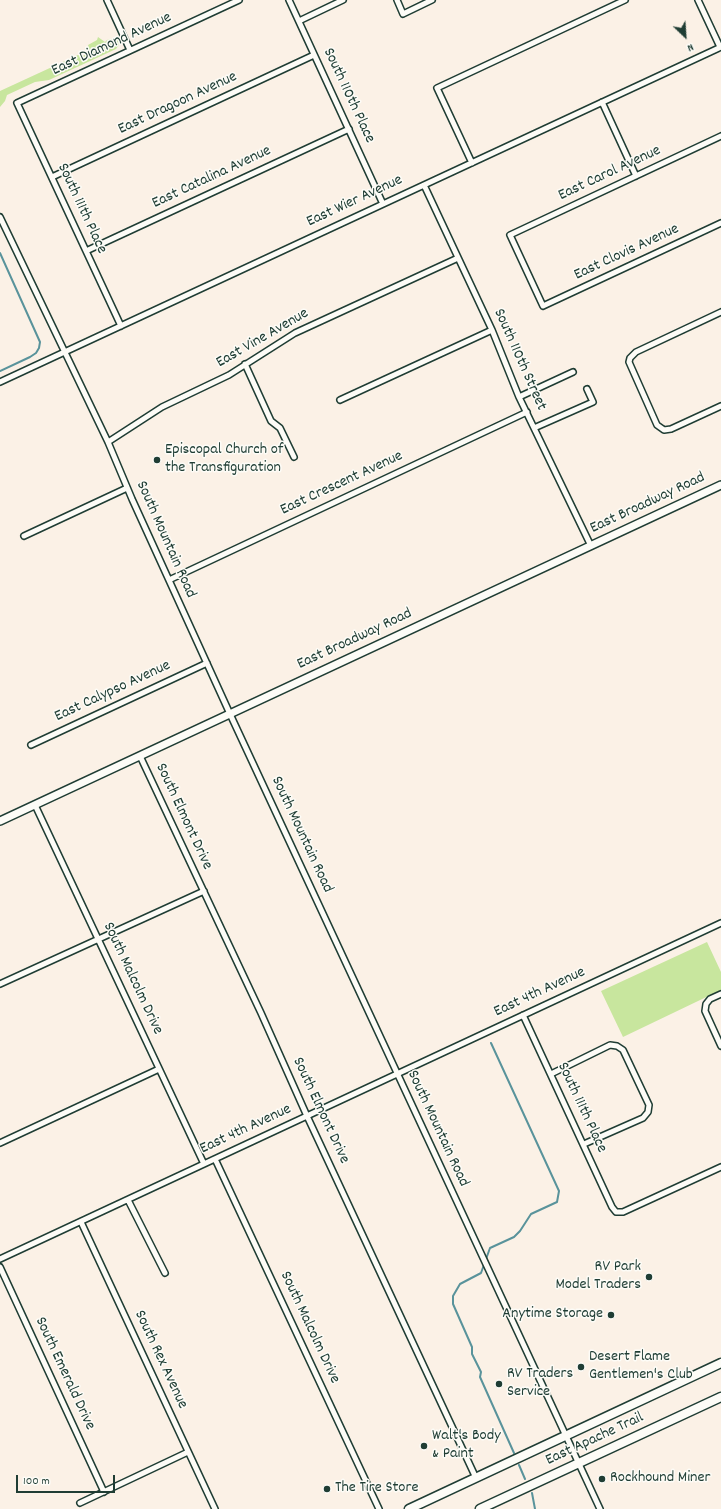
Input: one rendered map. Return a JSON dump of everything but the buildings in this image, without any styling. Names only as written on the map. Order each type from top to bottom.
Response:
[{"type":"main road","name":"East Broadway Road","points":[[0,821],[721,485]]},
{"type":"main road","name":"East Apache Trail","points":[[409,1509],[721,1363]]},
{"type":"main road","name":"East Apache Trail","points":[[480,1509],[721,1397]]},
{"type":"street","points":[[107,0],[130,50]]},
{"type":"street","name":"East Diamond Avenue","points":[[17,103],[239,0]]},
{"type":"street","name":"South 110th Place","points":[[289,0],[383,204]]},
{"type":"street","points":[[298,21],[343,0]]},
{"type":"street","points":[[396,0],[403,14],[432,0]]},
{"type":"street","points":[[472,163],[437,88],[625,0]]},
{"type":"street","points":[[698,0],[721,47]]},
{"type":"street","name":"East Wier Avenue","points":[[0,382],[721,47]]},
{"type":"street","name":"East Dragoon Avenue","points":[[52,177],[314,55]]},
{"type":"street","points":[[602,102],[636,176]]},
{"type":"street","name":"South 111th Place","points":[[17,103],[121,326]]},
{"type":"street","name":"East Catalina Avenue","points":[[86,251],[349,129]]},
{"type":"street","name":"East Carol Avenue","points":[[543,306],[510,235],[721,136]]},
{"type":"street","name":"South 110th Street","points":[[424,185],[492,330],[519,397],[591,546]]},
{"type":"street","name":"South Mountain Road","points":[[0,217],[108,442],[127,488],[230,714],[600,1509]]},
{"type":"street","name":"East Clovis Avenue","points":[[543,306],[721,223]]},
{"type":"street","name":"East Vine Avenue","points":[[108,442],[162,407],[229,375],[295,332],[458,258]]},
{"type":"street","points":[[721,312],[636,352],[630,358],[630,365],[651,412],[658,425],[664,430],[671,429],[721,406]]},
{"type":"street","points":[[340,400],[492,330]]},
{"type":"street","points":[[245,364],[271,421],[280,428],[294,457]]},
{"type":"street","points":[[519,397],[573,372]]},
{"type":"street","points":[[534,428],[593,402],[587,389]]},
{"type":"street","name":"East Crescent Avenue","points":[[169,580],[527,412]]},
{"type":"street","points":[[24,536],[127,488]]},
{"type":"street","name":"East Calypso Avenue","points":[[31,745],[207,662]]},
{"type":"street","name":"South Elmont Drive","points":[[140,756],[261,1013],[307,1116],[476,1478]]},
{"type":"street","name":"South Malcolm Drive","points":[[35,804],[204,1164]]},
{"type":"street","points":[[0,984],[98,938],[204,891]]},
{"type":"street","name":"East 4th Avenue","points":[[0,1260],[721,923]]},
{"type":"street","points":[[721,994],[710,999],[706,1004],[705,1012],[721,1046]]},
{"type":"street","name":"South 111th Place","points":[[523,1015],[612,1207],[616,1212],[623,1212],[721,1167]]},
{"type":"street","points":[[551,1074],[610,1045],[617,1046],[623,1050],[646,1098],[649,1105],[648,1112],[643,1118],[584,1144]]},
{"type":"street","points":[[0,1143],[159,1069]]},
{"type":"street","name":"South Malcolm Drive","points":[[215,1159],[379,1509]]},
{"type":"street","points":[[128,1200],[165,1273]]},
{"type":"street","name":"South Rex Avenue","points":[[81,1222],[215,1509]]},
{"type":"street","name":"South Emerald Drive","points":[[0,1267],[104,1492]]},
{"type":"street","points":[[80,1503],[188,1452]]},
{"type":"green space","points":[[98,37],[105,42],[111,39],[118,40],[119,45],[116,49],[49,80],[35,82],[7,95],[5,101],[0,107],[0,91],[78,55],[82,56],[87,54],[90,52],[88,45],[97,40]]},
{"type":"green space","points":[[707,942],[721,972],[721,990],[623,1037],[601,991]]},
{"type":"waterway","points":[[0,253],[40,342],[36,353],[0,371]]},
{"type":"waterway","points":[[491,1043],[559,1191],[557,1202],[531,1214],[520,1231],[514,1237],[490,1248],[481,1273],[460,1284],[453,1296],[453,1304],[472,1347],[472,1354],[481,1372],[480,1377],[514,1453]]},
{"type":"waterway","points":[[519,1465],[525,1479]]},
{"type":"waterway","points":[[532,1493],[535,1509]]},
{"type":"place","name":"Episcopal Church of the Transfiguration","points":[[157,460]]},
{"type":"place","name":"RV Park Model Traders","points":[[649,1277]]},
{"type":"place","name":"Anytime Storage","points":[[611,1315]]},
{"type":"place","name":"Desert Flame Gentlemen's Club","points":[[581,1367]]},
{"type":"place","name":"RV Traders Service","points":[[499,1384]]},
{"type":"place","name":"Walt's Body & Paint","points":[[424,1446]]},
{"type":"place","name":"Rockhound Miner","points":[[602,1479]]},
{"type":"place","name":"The Tire Store","points":[[327,1489]]}]
